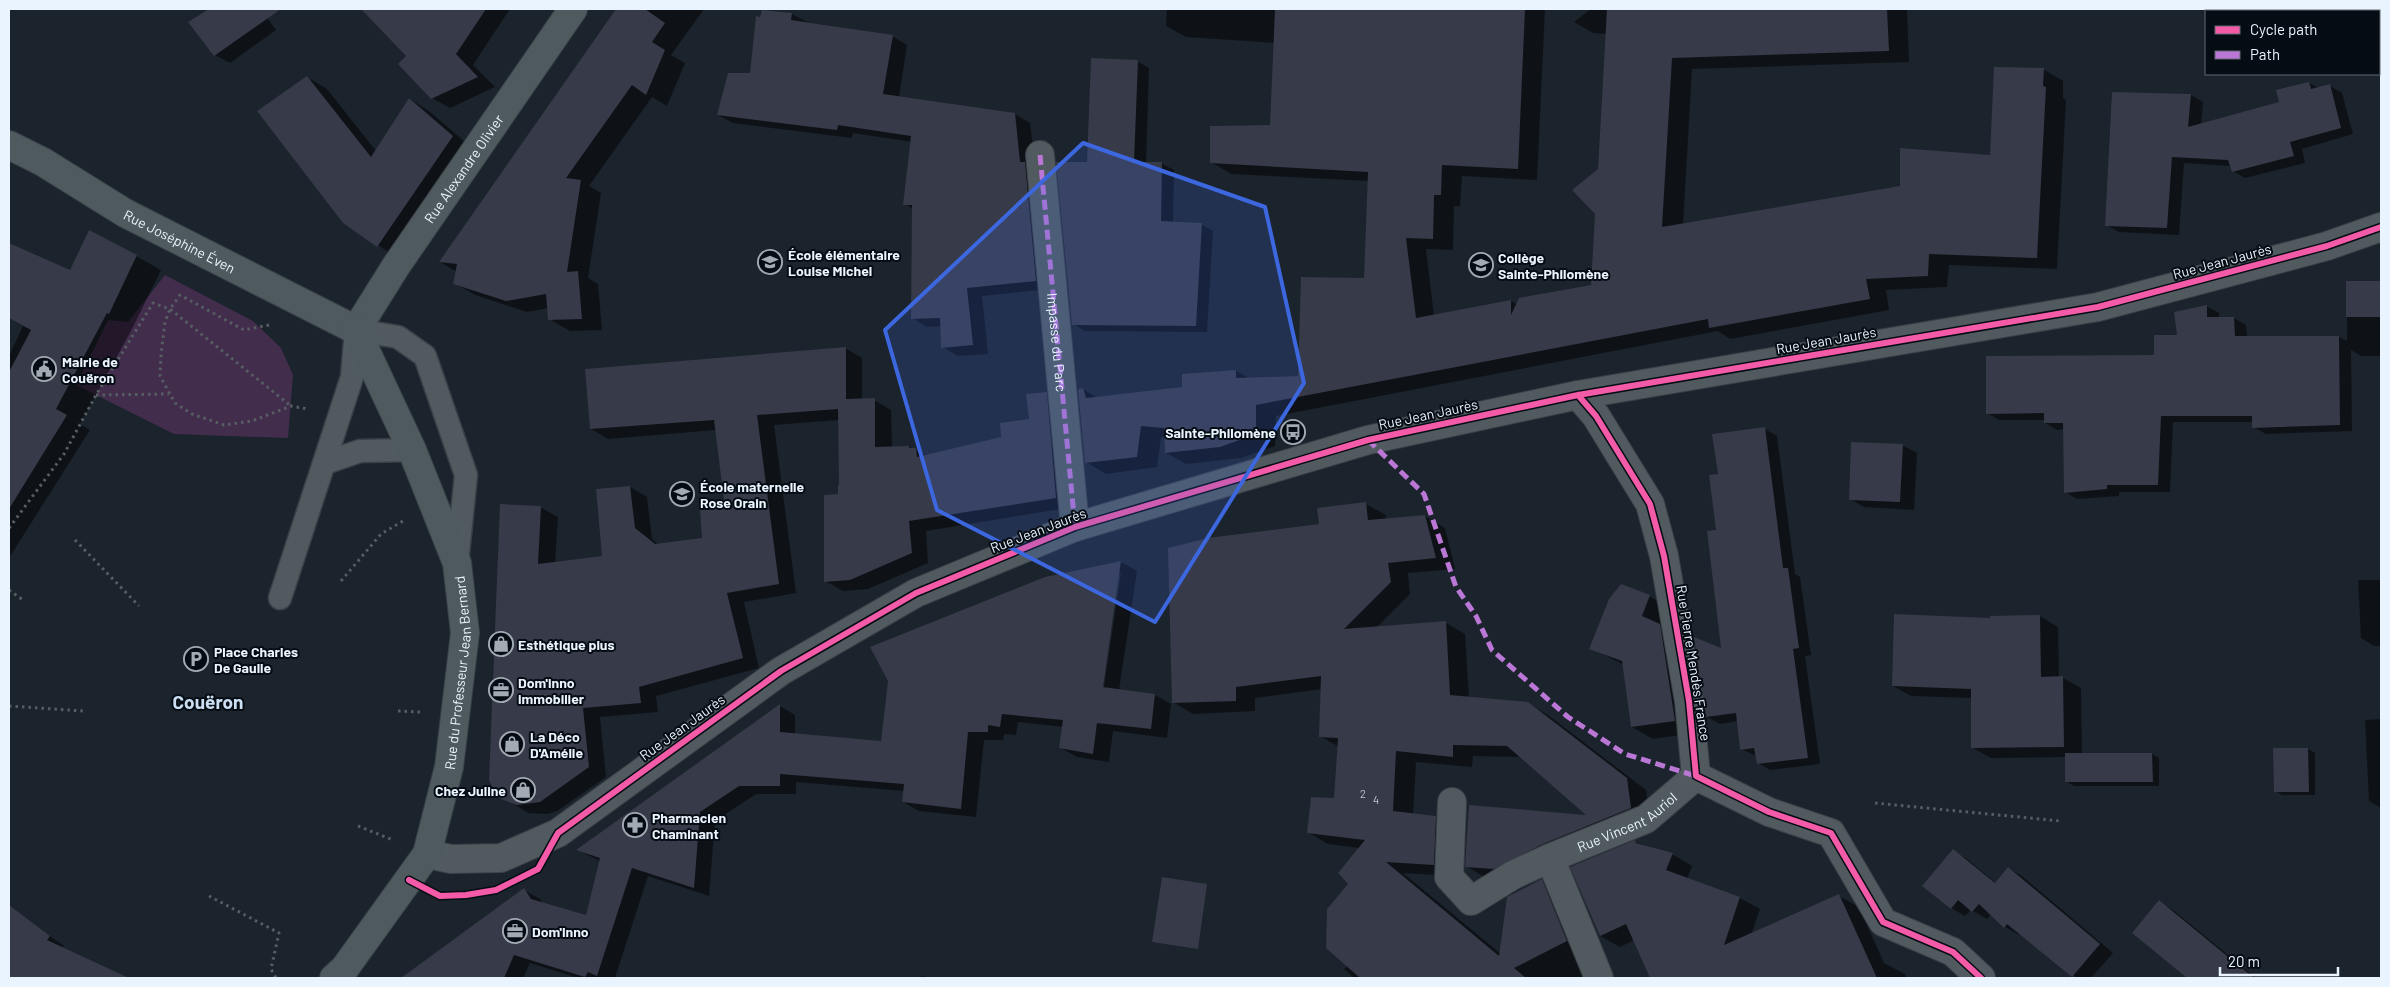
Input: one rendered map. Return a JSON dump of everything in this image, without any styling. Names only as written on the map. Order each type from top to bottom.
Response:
[{"type":"street","name":"Rue Alexandre Olivier","points":[[356,330],[396,266],[573,9]]},
{"type":"street","name":"Rue Joséphine Éven","points":[[9,145],[43,162],[125,213],[356,330]]},
{"type":"street","name":"Impasse du Parc","points":[[1040,155],[1075,527]]},
{"type":"street","name":"Rue Jean Jaurès","points":[[428,854],[451,859],[501,858],[558,833],[781,670],[916,593],[1075,527],[1368,440],[1578,394],[2098,307],[2327,246],[2381,227]]},
{"type":"street","name":"Rue du Professeur Jean Bernard","points":[[356,330],[412,450],[457,563],[465,633],[449,767],[428,854]]},
{"type":"street","name":"Rue Pierre Mendès France","points":[[1578,394],[1596,416],[1650,504],[1664,556],[1689,701],[1696,776]]},
{"type":"street","name":"Rue Vincent Auriol","points":[[1452,802],[1449,877],[1471,901],[1513,875],[1646,819],[1696,776]]},
{"type":"street","points":[[1696,776],[1769,812],[1831,833],[1883,922],[1953,952],[1980,978]]},
{"type":"street","points":[[334,978],[345,968],[428,854]]},
{"type":"street","points":[[1550,858],[1599,978]]},
{"type":"lane","points":[[280,598],[352,377],[356,330],[398,337],[425,356],[466,475],[457,563]]},
{"type":"lane","points":[[324,462],[360,451],[412,450]]},
{"type":"path","points":[[291,406],[252,421],[224,425],[192,414],[175,403],[160,376],[165,322],[170,309],[180,295],[244,330],[270,325],[298,301]]},
{"type":"path","points":[[9,528],[64,454],[96,394],[153,303],[170,309],[291,406],[339,415]]},
{"type":"path","points":[[96,394],[170,394]]},
{"type":"path","points":[[341,581],[381,534],[409,517]]},
{"type":"path","points":[[75,540],[139,606]]},
{"type":"path","points":[[9,590],[23,600]]},
{"type":"path","points":[[9,706],[83,711]]},
{"type":"path","points":[[398,711],[425,713]]},
{"type":"path","points":[[1875,803],[2060,821]]},
{"type":"path","points":[[358,826],[398,842]]},
{"type":"path","points":[[209,896],[279,933],[271,970],[276,978]]},
{"type":"highlighted area","points":[[1083,143],[1265,207],[1304,383],[1155,622],[937,510],[885,330]]},
{"type":"shaded area","points":[[165,275],[253,321],[281,348],[293,375],[288,438],[174,434],[76,385],[108,320],[128,322]]},
{"type":"building","points":[[209,9],[281,9],[214,56],[188,22]]},
{"type":"building","points":[[361,9],[486,9],[456,54],[478,77],[431,99],[398,64],[406,56]]},
{"type":"building","points":[[616,9],[645,9],[665,23],[652,42],[665,50],[646,95],[632,85],[566,178],[581,180],[567,272],[578,271],[582,319],[548,320],[546,294],[506,301],[453,284],[457,264],[439,262]]},
{"type":"building","points":[[1275,9],[1525,9],[1518,169],[1442,165],[1441,195],[1434,195],[1433,239],[1406,238],[1416,318],[1511,300],[1511,315],[1519,298],[1591,285],[1595,214],[1572,190],[1598,169],[1607,9],[1887,9],[1889,51],[1672,58],[1662,227],[1900,186],[1900,148],[1990,155],[1994,67],[2044,68],[2043,86],[2046,87],[2037,258],[1929,254],[1928,276],[1866,279],[1870,299],[1709,328],[1708,319],[1256,405],[1256,434],[1220,447],[1165,453],[1164,428],[1141,426],[1137,457],[1085,463],[1078,389],[1083,388],[1086,398],[1182,387],[1182,374],[1236,370],[1236,378],[1298,376],[1301,277],[1364,278],[1368,172],[1210,163],[1210,126],[1270,125]]},
{"type":"building","points":[[762,10],[792,13],[791,20],[893,35],[883,94],[1015,113],[1020,162],[1025,162],[1036,281],[967,288],[973,345],[941,348],[940,318],[911,319],[912,205],[903,205],[911,136],[838,125],[837,130],[717,115],[728,73],[750,73],[756,16],[760,17]]},
{"type":"building","points":[[1091,58],[1138,60],[1134,162],[1162,162],[1161,221],[1202,223],[1196,326],[1072,325],[1056,162],[1087,162]]},
{"type":"building","points":[[307,76],[371,157],[409,98],[453,136],[377,247],[343,223],[257,111]]},
{"type":"building","points":[[2309,82],[2311,89],[2330,84],[2341,128],[2290,142],[2294,156],[2232,172],[2228,160],[2172,157],[2167,228],[2105,226],[2112,92],[2191,94],[2188,127],[2279,102],[2276,90]]},
{"type":"building","name":"Mairie de Couëron","points":[[89,230],[137,255],[109,314],[107,313],[56,409],[67,415],[9,509],[9,372],[31,330],[9,318],[9,243],[70,270]]},
{"type":"building","points":[[2346,281],[2381,281],[2381,317],[2346,317]]},
{"type":"building","points":[[2207,305],[2207,317],[2234,317],[2235,336],[2339,336],[2340,425],[2252,428],[2252,416],[2161,416],[2158,485],[2107,485],[2107,489],[2064,493],[2063,423],[2044,423],[2044,413],[1986,414],[1986,356],[2154,355],[2154,335],[2177,335],[2174,312]]},
{"type":"building","points":[[846,347],[846,399],[875,398],[875,447],[909,446],[909,448],[916,448],[917,457],[1001,437],[1000,423],[1029,419],[1026,394],[1047,392],[1056,498],[909,521],[912,553],[850,580],[824,582],[824,495],[838,494],[839,485],[838,409],[757,415],[779,584],[727,593],[743,658],[639,687],[641,703],[583,708],[589,767],[540,802],[517,805],[501,799],[495,794],[489,780],[500,504],[541,506],[538,564],[602,556],[596,489],[630,486],[635,528],[655,544],[702,538],[700,510],[725,508],[714,420],[590,429],[585,369]]},
{"type":"building","points":[[1765,427],[1783,568],[1788,568],[1799,648],[1793,649],[1808,758],[1757,764],[1754,748],[1740,750],[1736,713],[1706,717],[1694,637],[1721,648],[1707,531],[1716,530],[1709,475],[1718,474],[1712,434]]},
{"type":"building","points":[[1851,442],[1903,444],[1900,502],[1849,500]]},
{"type":"building","points":[[1366,502],[1368,520],[1425,515],[1436,558],[1388,563],[1391,582],[1344,629],[1446,621],[1450,695],[1528,702],[1627,778],[1631,808],[1543,844],[1494,869],[1465,867],[1469,805],[1586,815],[1507,746],[1453,745],[1453,757],[1396,751],[1393,811],[1436,816],[1434,865],[1386,862],[1499,956],[1507,897],[1542,879],[1567,941],[1514,968],[1526,978],[1360,978],[1326,948],[1327,909],[1348,884],[1338,873],[1365,840],[1307,833],[1311,797],[1334,798],[1338,738],[1319,737],[1321,676],[1236,687],[1236,701],[1172,703],[1168,548],[1208,538],[1319,524],[1317,508]]},
{"type":"building","points":[[1121,561],[1103,687],[1155,694],[1151,729],[1097,723],[1093,754],[1059,748],[1063,720],[1002,714],[1000,727],[988,725],[988,732],[968,732],[961,809],[902,802],[904,784],[780,774],[780,786],[739,786],[700,812],[694,888],[632,868],[597,976],[588,972],[585,977],[514,955],[504,978],[401,978],[524,888],[531,899],[586,915],[600,858],[576,850],[780,704],[780,732],[881,741],[888,681],[870,647],[1045,577]]},
{"type":"building","points":[[1621,584],[1650,595],[1642,616],[1660,624],[1675,721],[1631,727],[1622,661],[1589,649],[1609,599]]},
{"type":"building","points":[[1894,614],[1990,618],[1990,616],[2040,615],[2041,677],[2063,676],[2064,747],[1971,748],[1971,689],[1892,686]]},
{"type":"building","points":[[2273,748],[2308,748],[2309,792],[2274,792]]},
{"type":"building","points":[[2065,753],[2152,753],[2153,782],[2065,782]]},
{"type":"building","points":[[1635,840],[1636,843],[1673,853],[1666,870],[1740,897],[1724,945],[1839,894],[1877,978],[1650,978],[1626,924],[1600,936],[1570,867]]},
{"type":"building","points":[[1953,849],[1995,883],[2008,867],[2100,944],[2072,977],[2007,924],[2004,928],[1979,904],[1972,912],[1958,900],[1951,909],[1922,886]]},
{"type":"building","points":[[1162,877],[1207,884],[1198,949],[1152,942]]},
{"type":"building","points":[[2159,900],[2254,978],[2187,978],[2132,933]]},
{"type":"building","points":[[9,905],[50,936],[47,940],[129,978],[9,978]]},
{"type":"marked path","points":[[1040,155],[1075,527]]},
{"type":"marked path","points":[[1368,440],[1424,494],[1456,587],[1476,616],[1492,650],[1568,717],[1625,754],[1696,776]]},
{"type":"cycle path","points":[[409,880],[440,896],[466,895],[496,890],[538,869],[558,833],[781,671],[916,593],[1075,527],[1368,440],[1578,395],[2098,307],[2327,246],[2381,227]]},
{"type":"cycle path","points":[[1578,395],[1596,416],[1650,504],[1664,556],[1689,701],[1696,776],[1769,812],[1831,833],[1883,922],[1953,952],[1981,978]]},
{"type":"place","name":"École élémentaire Louise Michel","points":[[770,262]]},
{"type":"place","name":"Collège Sainte-Philomène","points":[[1481,265]]},
{"type":"place","name":"Mairie de Couëron","points":[[44,369]]},
{"type":"place","name":"Sainte-Philomène","points":[[1293,432]]},
{"type":"place","name":"École maternelle Rose Orain","points":[[682,494]]},
{"type":"place","name":"Esthétique plus","points":[[501,644]]},
{"type":"place","name":"Place Charles De Gaulle","points":[[196,659]]},
{"type":"place","name":"Dom'inno immobilier","points":[[501,690]]},
{"type":"place","name":"La Déco D'Amélie","points":[[512,744]]},
{"type":"place","name":"Chez Juline","points":[[523,790]]},
{"type":"place","name":"Pharmacien Chaminant","points":[[635,825]]},
{"type":"place","name":"Dom'Inno","points":[[515,931]]},
{"type":"district","name":"Couëron","points":[[208,701]]}]
